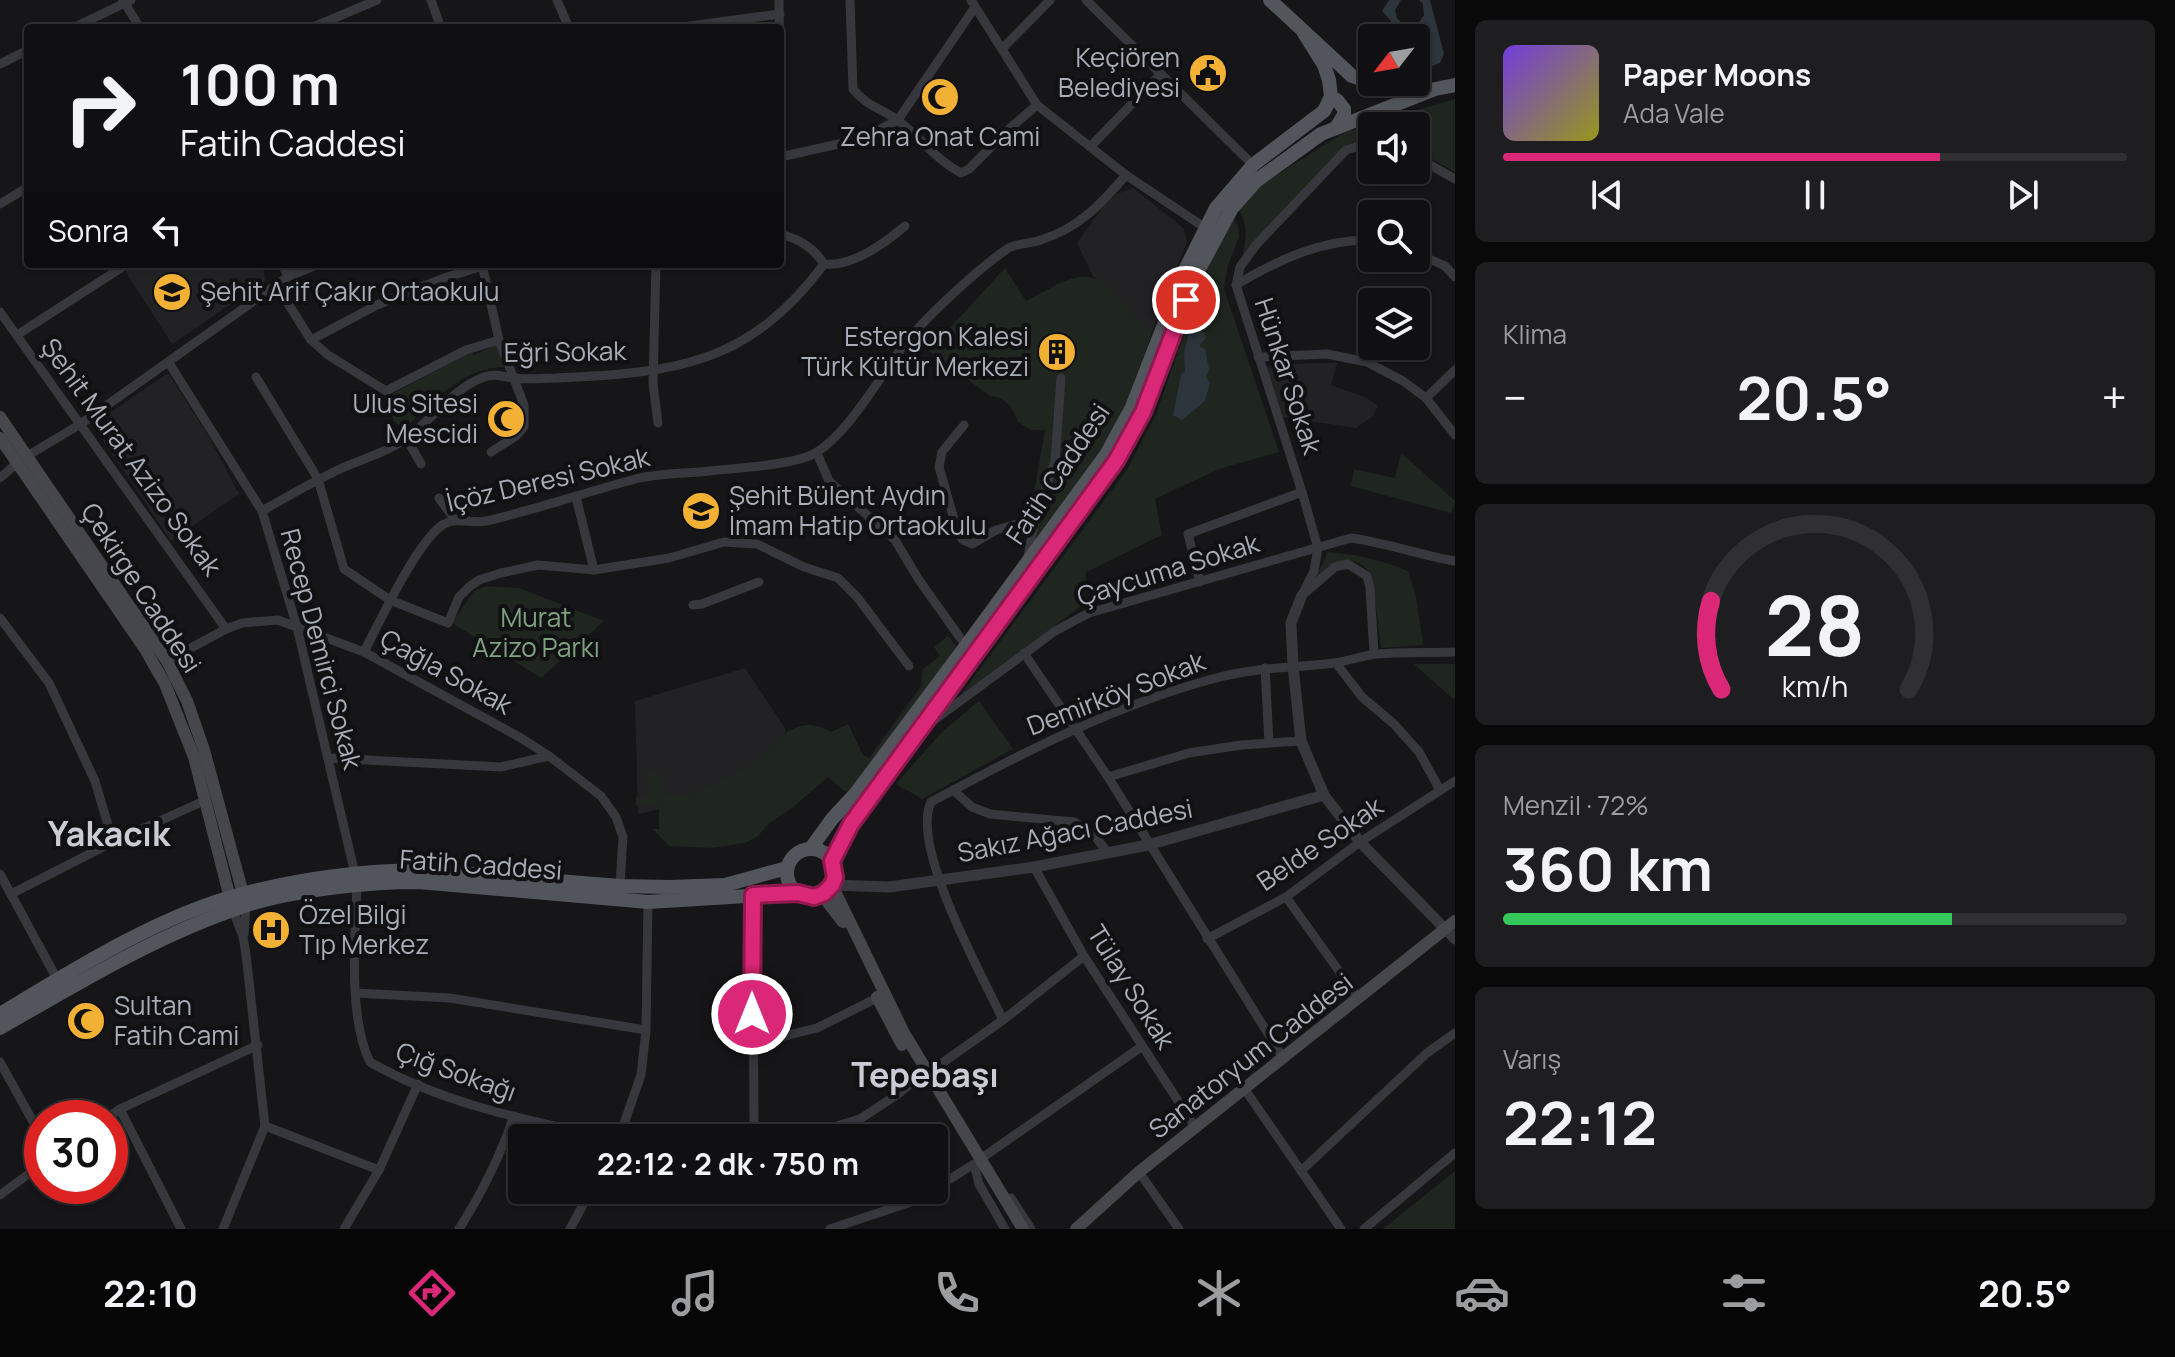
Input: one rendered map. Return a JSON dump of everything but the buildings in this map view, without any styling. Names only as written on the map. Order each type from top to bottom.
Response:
[{"type":"main road","points":[[1270,0],[1352,76],[1392,90],[1435,89]]},
{"type":"main road","points":[[1304,33],[1324,65],[1329,80],[1329,101],[1337,100],[1344,109],[1336,128]]},
{"type":"main road","name":"Fatih Caddesi","points":[[832,861],[851,824],[1116,461],[1143,412],[1197,273],[1232,208],[1256,181],[1321,134],[1435,89],[1455,85]]},
{"type":"main road","name":"Fatih Caddesi","points":[[811,848],[856,793],[1106,455],[1132,407],[1204,227],[1240,177],[1317,117],[1329,101]]},
{"type":"main road","name":"Çekirge Caddesi","points":[[0,417],[22,460],[165,684],[194,757],[238,902]]},
{"type":"main road","name":"Çekirge Caddesi","points":[[0,438],[22,460],[167,661],[187,701],[232,845],[238,902]]},
{"type":"main road","points":[[814,897],[824,893],[835,877],[832,861],[823,852],[811,848],[796,854],[787,868],[789,882],[798,893],[814,897],[825,899],[842,921],[877,998],[1015,1229]]},
{"type":"main road","name":"Fatih Caddesi","points":[[0,1014],[57,979],[180,917],[238,902],[356,880],[419,870],[620,886],[725,885],[787,868]]},
{"type":"main road","name":"Fatih Caddesi","points":[[356,880],[418,882],[648,902],[798,893]]},
{"type":"main road","points":[[832,885],[924,1075]]},
{"type":"main road","name":"Fatih Caddesi","points":[[0,1028],[129,954],[238,902]]},
{"type":"main road","name":"Sanatoryum Caddesi","points":[[1076,1229],[1139,1172],[1282,1056],[1452,930]]},
{"type":"main road","points":[[976,1162],[1023,1229]]},
{"type":"street","points":[[320,24],[377,0]]},
{"type":"street","points":[[431,0],[440,24]]},
{"type":"street","points":[[557,0],[567,24]]},
{"type":"street","points":[[779,0],[780,24]]},
{"type":"street","points":[[850,0],[853,89],[862,101],[898,120],[944,164],[961,173],[969,169],[1037,105]]},
{"type":"street","points":[[1002,49],[1050,0]]},
{"type":"street","points":[[1086,0],[1253,165]]},
{"type":"street","points":[[81,24],[126,1],[138,24]]},
{"type":"street","points":[[784,156],[861,139],[898,120],[973,4],[1037,105],[1126,175],[1204,227]]},
{"type":"street","points":[[705,24],[780,14]]},
{"type":"street","points":[[0,64],[24,52]]},
{"type":"street","points":[[1090,147],[1161,74]]},
{"type":"street","name":"Hünkar Sokak","points":[[1318,548],[1236,285],[1240,267],[1256,245],[1346,150],[1358,146]]},
{"type":"street","points":[[1430,165],[1455,179]]},
{"type":"street","points":[[966,646],[895,540],[829,481],[817,453],[842,428],[913,334],[962,287],[1009,247],[1039,241],[1071,229],[1095,211],[1126,175]]},
{"type":"street","points":[[0,204],[24,189]]},
{"type":"street","points":[[784,235],[796,238],[817,253],[824,264],[835,265],[885,243],[905,226]]},
{"type":"street","points":[[1236,285],[1315,246],[1358,240]]},
{"type":"street","points":[[1430,259],[1445,266],[1455,277]]},
{"type":"street","name":"Eğri Sokak","points":[[262,511],[318,479],[407,439],[471,383],[500,374],[512,378],[655,372],[699,361],[732,348],[805,290],[824,264]]},
{"type":"street","points":[[17,335],[121,268]]},
{"type":"street","points":[[284,268],[289,276]]},
{"type":"street","points":[[0,478],[22,460],[169,363],[289,276],[309,268]]},
{"type":"street","points":[[311,340],[377,305],[475,268]]},
{"type":"street","points":[[485,268],[499,340],[524,405],[524,427],[491,452]]},
{"type":"street","points":[[656,268],[653,384],[658,423]]},
{"type":"street","points":[[277,286],[311,340],[328,355],[386,391],[466,350],[499,340]]},
{"type":"street","name":"Şehit Murat Azizo Sokak","points":[[0,312],[226,629]]},
{"type":"street","points":[[1258,357],[1327,354],[1367,362],[1403,381],[1426,398],[1455,435]]},
{"type":"street","name":"Recep Demirci Sokak","points":[[169,363],[262,511],[297,627],[356,880]]},
{"type":"street","points":[[1426,398],[1455,370]]},
{"type":"street","points":[[256,377],[318,479],[344,569],[390,600],[448,623],[459,597],[479,580],[538,565],[594,570],[669,558],[724,542],[757,544],[804,567],[838,578],[857,597],[909,666]]},
{"type":"street","points":[[1039,507],[1055,461],[1061,378]]},
{"type":"street","points":[[964,425],[942,452],[939,467],[958,533],[963,540],[972,544],[996,530],[1035,519],[1027,564]]},
{"type":"street","points":[[407,439],[421,464]]},
{"type":"street","name":"İçöz Deresi Sokak","points":[[364,652],[419,552],[443,524],[455,520],[479,523],[634,479],[770,463],[817,453]]},
{"type":"street","name":"Hünkar Sokak","points":[[1200,582],[1188,534],[1302,492]]},
{"type":"street","points":[[576,497],[594,570]]},
{"type":"street","points":[[439,498],[455,520]]},
{"type":"street","name":"Çaycuma Sokak","points":[[920,731],[1055,631],[1089,613],[1351,538],[1455,561]]},
{"type":"street","points":[[1318,548],[1314,571],[1291,623],[1301,741],[1324,795],[1360,842],[1452,930]]},
{"type":"street","points":[[1302,595],[1335,567],[1348,564],[1359,569],[1367,576],[1370,588],[1374,654]]},
{"type":"street","points":[[693,605],[759,582]]},
{"type":"street","points":[[0,618],[49,683],[95,781],[113,842]]},
{"type":"street","name":"Çağla Sokak","points":[[167,661],[242,623],[278,620],[364,652],[549,756],[601,796],[616,817],[623,837],[620,886]]},
{"type":"street","name":"Demirköy Sokak","points":[[938,880],[927,835],[931,802],[1014,758],[1149,700],[1219,677],[1265,668],[1336,663],[1374,654],[1455,652]]},
{"type":"street","points":[[1024,653],[1108,777],[1282,1056]]},
{"type":"street","points":[[1336,663],[1362,697],[1394,724],[1419,752],[1440,790]]},
{"type":"street","points":[[1265,668],[1269,743]]},
{"type":"street","points":[[1108,777],[1189,753],[1301,741]]},
{"type":"street","points":[[328,758],[501,767],[549,756]]},
{"type":"street","name":"Belde Sokak","points":[[1207,939],[1286,897],[1360,842],[1455,781]]},
{"type":"street","points":[[953,790],[972,807],[990,814],[1074,822],[1092,832],[1107,852]]},
{"type":"street","name":"Sakız Ağacı Caddesi","points":[[832,885],[889,887],[1034,867],[1148,845],[1324,795]]},
{"type":"street","points":[[11,894],[113,842],[206,800]]},
{"type":"street","name":"Tülay Sokak","points":[[1034,867],[1084,956],[1195,1127]]},
{"type":"street","points":[[0,874],[57,979]]},
{"type":"street","name":"Çığ Sokağı","points":[[356,880],[358,1024],[364,1051],[370,1062],[447,1098],[549,1124]]},
{"type":"street","points":[[938,880],[1003,1020]]},
{"type":"street","points":[[753,895],[754,1124]]},
{"type":"street","points":[[1286,897],[1359,999]]},
{"type":"street","name":"Çekirge Caddesi","points":[[223,1229],[265,1126],[258,1045],[238,902]]},
{"type":"street","points":[[624,1124],[641,1075],[646,1030],[648,902]]},
{"type":"street","points":[[843,1124],[860,1119],[898,1094],[1003,1020],[1084,956]]},
{"type":"street","points":[[356,993],[450,998],[646,1030]]},
{"type":"street","points":[[752,1044],[817,1028],[877,998]]},
{"type":"street","points":[[1301,1171],[1427,1053],[1455,1033]]},
{"type":"street","points":[[128,1105],[258,1045]]},
{"type":"street","points":[[948,1180],[1141,1047]]},
{"type":"street","points":[[0,1062],[24,1105]]},
{"type":"street","points":[[344,1229],[379,1170],[418,1084]]},
{"type":"street","points":[[1244,1088],[1341,1229]]},
{"type":"street","points":[[459,1229],[502,1151],[514,1116]]},
{"type":"street","points":[[128,1125],[181,1229]]},
{"type":"street","points":[[265,1126],[379,1170]]},
{"type":"street","points":[[1364,1229],[1455,1153]]},
{"type":"street","points":[[976,1162],[979,1184],[1005,1229]]},
{"type":"street","points":[[976,1162],[995,1173],[1031,1229]]},
{"type":"street","points":[[1139,1172],[1179,1229]]},
{"type":"street","points":[[0,1195],[24,1177]]},
{"type":"street","points":[[570,1229],[583,1204]]},
{"type":"street","points":[[830,1229],[905,1204]]},
{"type":"shaded area","points":[[1389,0],[1430,0],[1444,54],[1440,63],[1430,67],[1430,24],[1391,24],[1382,11]]},
{"type":"shaded area","points":[[1133,188],[1184,229],[1187,242],[1152,332],[1139,323],[1115,291],[1093,276],[1077,243],[1105,204],[1117,194]]},
{"type":"shaded area","name":"Şehit Arif Çakır Ortaokulu","points":[[130,268],[263,268],[265,281],[172,344],[125,271]]},
{"type":"shaded area","points":[[1190,328],[1204,332],[1206,338],[1199,346],[1205,349],[1209,369],[1206,378],[1210,382],[1205,401],[1182,420],[1173,415],[1181,375],[1185,371],[1184,353]]},
{"type":"shaded area","points":[[1337,363],[1331,385],[1367,398],[1378,406],[1373,416],[1356,428],[1283,417],[1267,368],[1271,365]]},
{"type":"shaded area","points":[[168,373],[209,437],[239,494],[171,541],[94,427],[98,421]]},
{"type":"shaded area","points":[[745,668],[785,728],[786,746],[694,801],[638,814],[635,701]]},
{"type":"green space","points":[[1455,99],[1455,172],[1430,158],[1430,112],[1412,112]]},
{"type":"green space","points":[[1358,128],[1358,142],[1346,145],[1242,259],[1246,233],[1238,208],[1262,184],[1345,132]]},
{"type":"green space","points":[[1232,218],[1238,225],[1239,237],[1228,265],[1224,289],[1279,452],[1219,469],[1155,499],[1162,535],[1086,572],[1085,603],[960,696],[1128,468],[1156,414],[1208,266]]},
{"type":"green space","points":[[1005,268],[1026,301],[1076,278],[1098,279],[1110,287],[1152,332],[1139,377],[1104,454],[1034,548],[1035,487],[1045,430],[1031,430],[1018,422],[1004,401],[990,396],[929,351]]},
{"type":"green space","points":[[498,344],[505,367],[475,373],[461,380],[403,430],[394,421],[383,399],[472,352],[474,355]]},
{"type":"green space","points":[[1401,453],[1455,501],[1451,513],[1351,486],[1354,469],[1395,478]]},
{"type":"green space","points":[[1328,552],[1369,558],[1408,571],[1416,597],[1423,645],[1381,648],[1372,576],[1358,562],[1351,561],[1336,565],[1314,581]]},
{"type":"green space","name":"Murat Azizo Parkı","points":[[487,586],[519,588],[604,621],[541,678],[452,623],[474,591]]},
{"type":"green space","points":[[948,636],[960,650],[850,792],[844,791],[828,777],[769,823],[758,836],[745,843],[711,848],[669,846],[653,829],[659,829],[659,804],[636,805],[636,797],[648,796],[645,772],[661,772],[662,796],[695,792],[746,767],[785,734],[805,725],[831,732],[848,724],[863,755],[869,758],[921,686],[923,669],[940,656],[934,647]]},
{"type":"green space","points":[[1414,664],[1455,664],[1455,698],[1453,699]]},
{"type":"green space","points":[[979,701],[1013,749],[922,799],[896,784],[942,732]]},
{"type":"green space","points":[[1455,1171],[1455,1229],[1383,1229]]},
{"type":"pier","points":[[1401,0],[1419,0],[1423,4],[1424,15],[1418,24],[1405,24],[1397,18],[1395,10]]},
{"type":"place","name":"Keçiören Belediyesi","points":[[1208,73]]},
{"type":"place","name":"Zehra Onat Cami","points":[[940,97]]},
{"type":"place","name":"Şehit Arif Çakır Ortaokulu","points":[[172,292]]},
{"type":"place","name":"Estergon Kalesi Türk Kültür Merkezi","points":[[1057,352]]},
{"type":"place","name":"Ulus Sitesi Mescidi","points":[[506,419]]},
{"type":"place","name":"Şehit Bülent Aydın İmam Hatip Ortaokulu","points":[[701,511]]},
{"type":"place","name":"Özel Bilgi Tıp Merkez","points":[[271,930]]},
{"type":"place","name":"Sultan Fatih Cami","points":[[86,1021]]},
{"type":"district","name":"Yakacık","points":[[109,834]]},
{"type":"district","name":"Tepebaşı","points":[[925,1075]]},
{"type":"route","points":[[752,1014],[753,895],[798,893],[814,897],[832,885],[835,877],[832,861],[851,824],[1116,461],[1143,412],[1186,300]]}]
